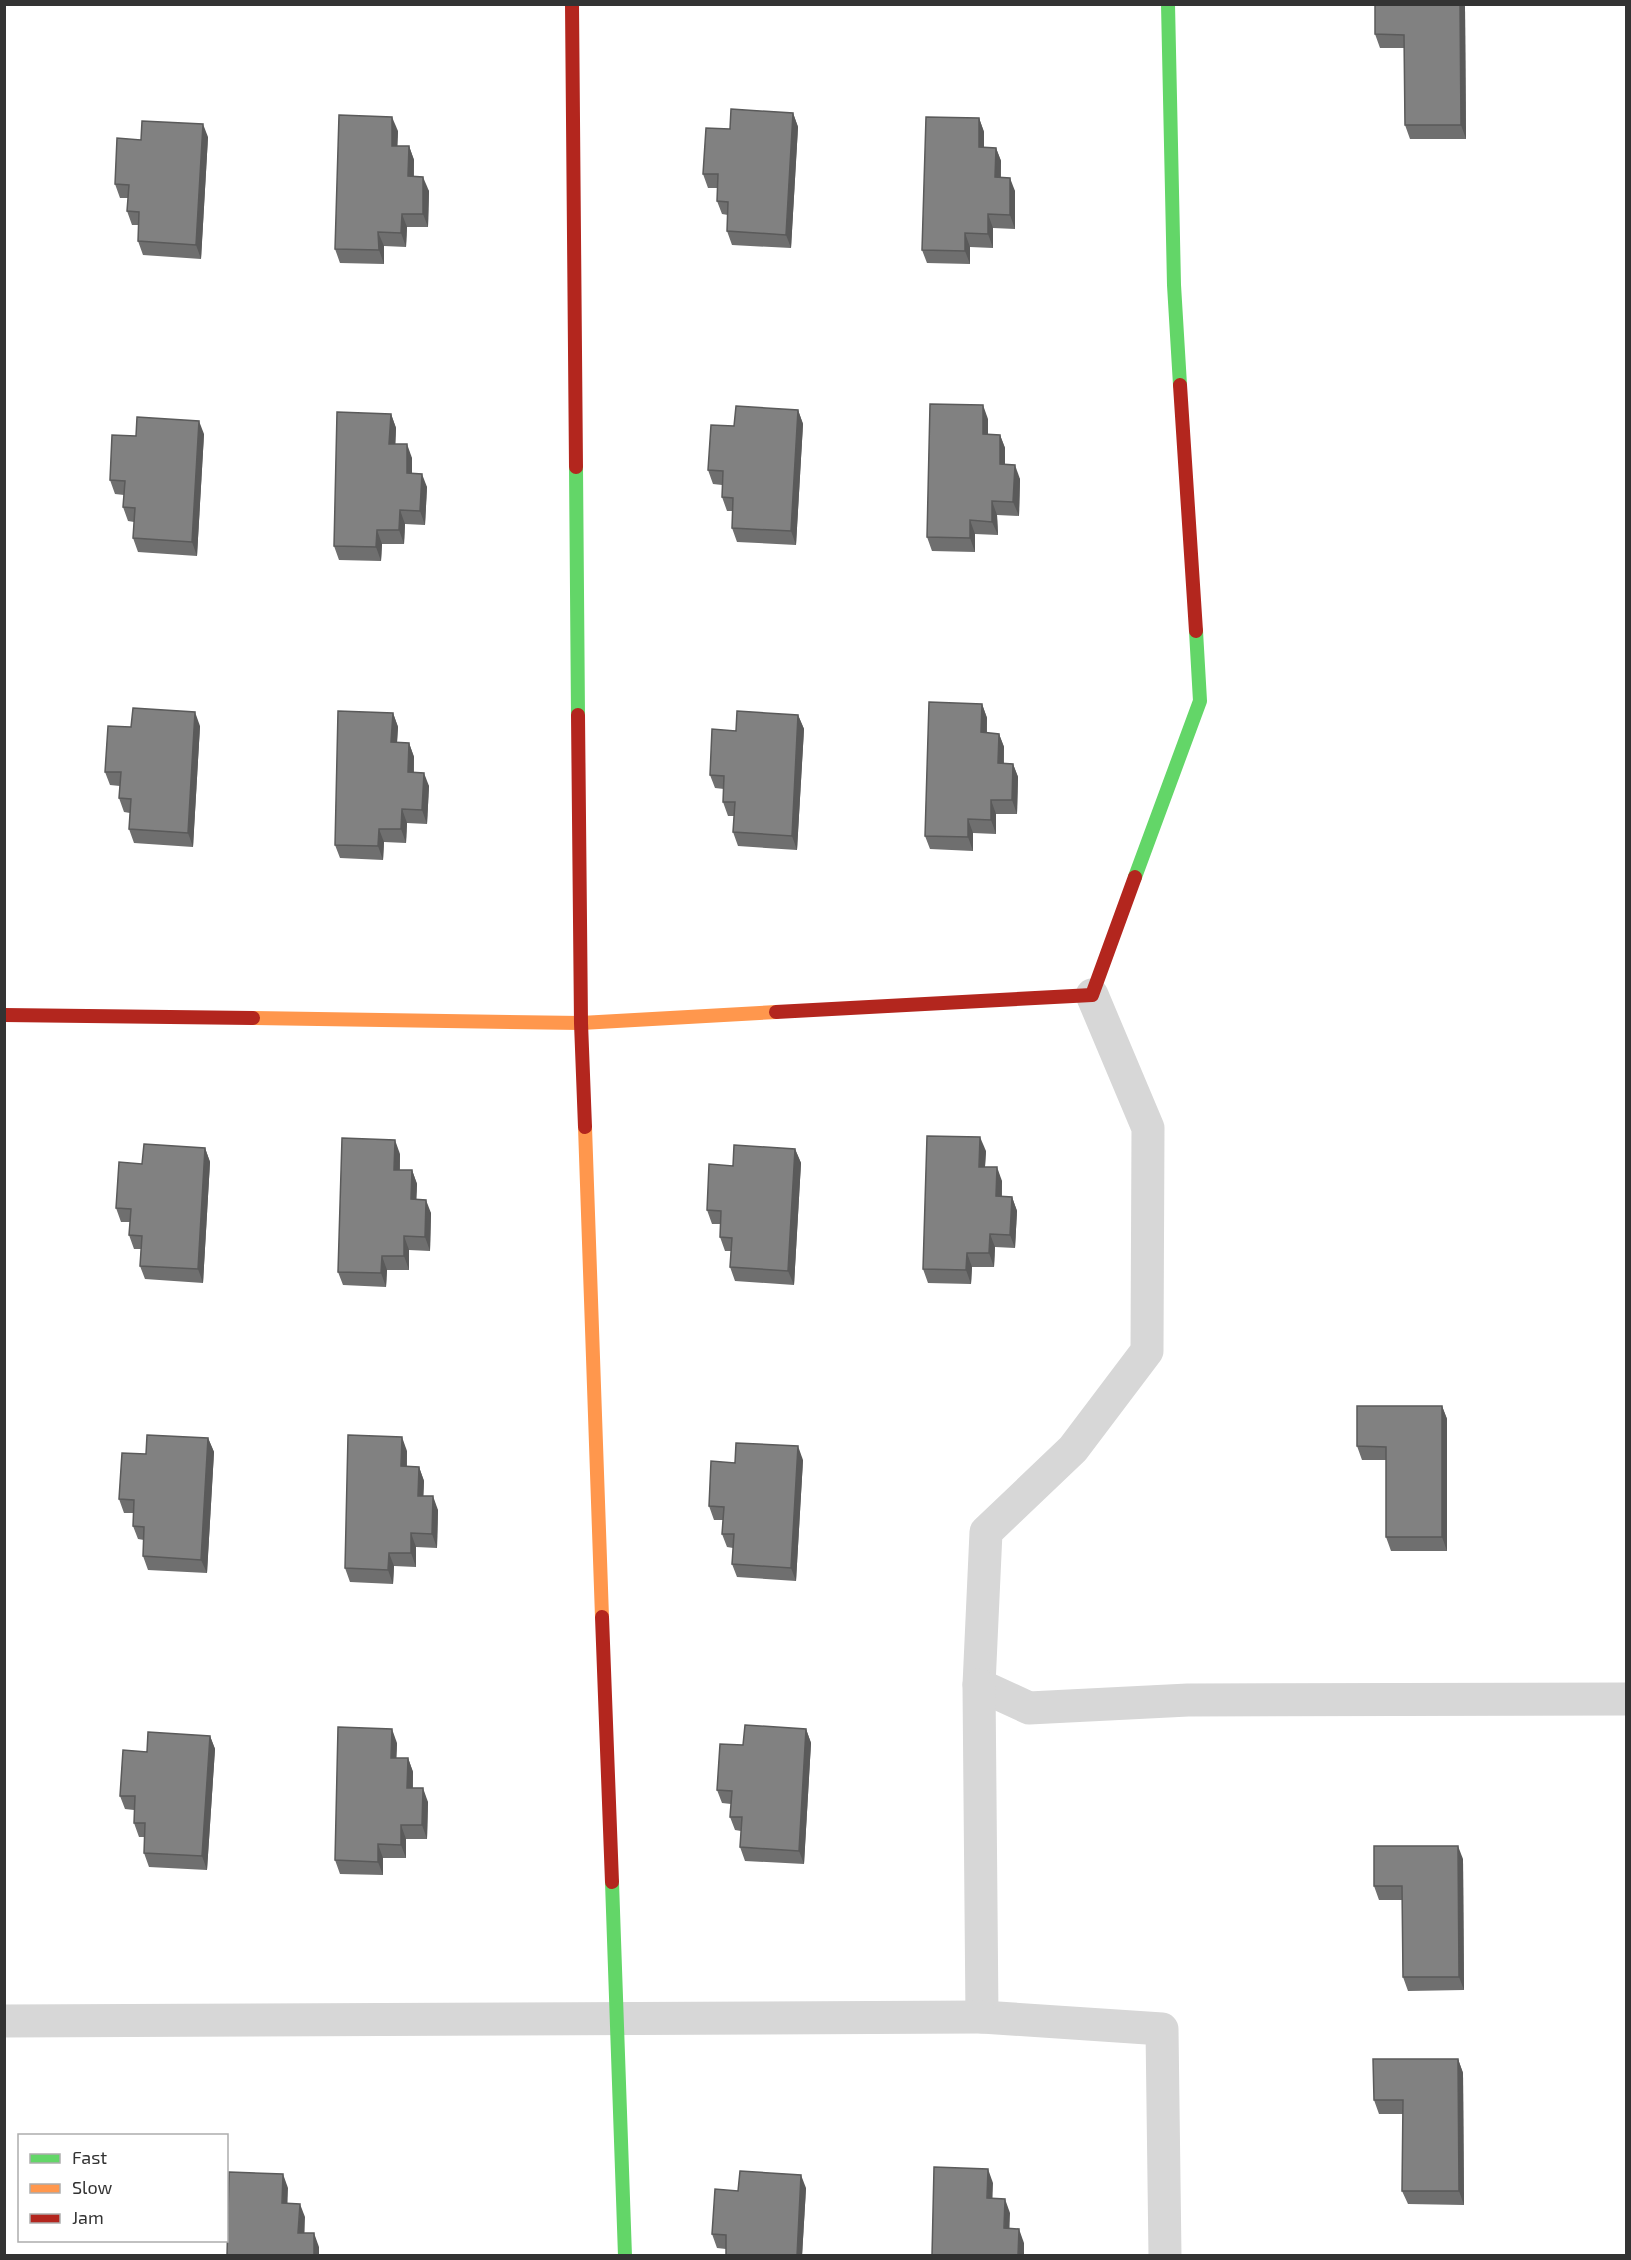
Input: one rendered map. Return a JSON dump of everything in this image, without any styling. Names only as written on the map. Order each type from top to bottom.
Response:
[{"type":"street","points":[[572,4],[581,1023],[625,2256]]},
{"type":"street","points":[[982,2017],[979,1685],[986,1532],[1073,1449],[1147,1351],[1148,1128],[1092,995],[1200,701],[1174,285],[1168,4]]},
{"type":"street","points":[[4,1014],[581,1023],[1092,995]]},
{"type":"street","points":[[979,1685],[1029,1708],[1188,1700],[1626,1699]]},
{"type":"street","points":[[4,2021],[982,2017],[1162,2029],[1165,2256]]},
{"type":"building","points":[[1375,4],[1460,4],[1461,125],[1405,125],[1404,35],[1375,34]]},
{"type":"building","points":[[731,109],[793,113],[786,235],[727,231],[728,202],[717,201],[718,174],[703,174],[706,128],[730,129]]},
{"type":"building","points":[[339,115],[392,117],[392,146],[409,146],[408,176],[423,177],[423,214],[402,214],[401,233],[378,232],[379,250],[335,249]]},
{"type":"building","points":[[926,117],[979,118],[979,147],[996,148],[995,177],[1010,178],[1010,215],[988,214],[988,234],[965,233],[965,251],[922,250]]},
{"type":"building","points":[[142,121],[203,124],[196,245],[138,241],[139,212],[127,211],[129,185],[115,184],[117,138],[141,140]]},
{"type":"building","points":[[930,404],[983,405],[983,434],[1000,435],[1000,464],[1015,465],[1013,502],[992,501],[992,522],[970,520],[970,538],[927,537]]},
{"type":"building","points":[[736,406],[798,410],[791,531],[732,528],[733,498],[722,497],[723,471],[708,470],[711,425],[734,426]]},
{"type":"building","points":[[337,412],[391,414],[389,444],[407,444],[407,473],[422,474],[420,511],[400,510],[399,530],[377,530],[376,547],[334,546]]},
{"type":"building","points":[[137,417],[199,421],[192,542],[133,538],[135,508],[123,507],[125,481],[110,480],[112,435],[136,436]]},
{"type":"building","points":[[929,702],[982,704],[981,732],[999,734],[998,763],[1013,764],[1012,800],[991,800],[991,820],[968,819],[968,837],[925,836]]},
{"type":"building","points":[[133,708],[195,712],[188,833],[129,829],[131,799],[119,798],[121,772],[105,772],[108,726],[131,727]]},
{"type":"building","points":[[338,711],[393,713],[391,742],[409,743],[408,772],[424,773],[422,810],[402,809],[401,829],[379,829],[378,846],[335,845]]},
{"type":"building","points":[[737,711],[798,715],[792,836],[733,832],[735,802],[723,802],[724,776],[710,775],[712,729],[736,731]]},
{"type":"building","points":[[927,1136],[980,1137],[979,1167],[997,1167],[996,1196],[1012,1197],[1010,1235],[990,1234],[989,1253],[967,1253],[966,1270],[923,1269]]},
{"type":"building","points":[[342,1138],[395,1140],[394,1170],[412,1170],[411,1199],[426,1200],[425,1237],[404,1236],[404,1256],[382,1256],[381,1273],[338,1272]]},
{"type":"building","points":[[144,1144],[205,1148],[198,1269],[140,1266],[142,1236],[129,1235],[131,1209],[116,1208],[119,1162],[142,1164]]},
{"type":"building","points":[[734,1145],[795,1149],[788,1271],[730,1267],[732,1238],[720,1237],[721,1211],[707,1210],[709,1164],[733,1166]]},
{"type":"building","points":[[1357,1406],[1442,1406],[1442,1537],[1386,1537],[1386,1447],[1357,1446]]},
{"type":"building","points":[[147,1435],[208,1438],[201,1560],[143,1556],[144,1527],[133,1526],[134,1500],[119,1499],[122,1453],[146,1454]]},
{"type":"building","points":[[348,1435],[402,1437],[401,1466],[419,1467],[418,1496],[433,1496],[432,1534],[411,1533],[411,1553],[389,1553],[388,1570],[345,1568]]},
{"type":"building","points":[[736,1443],[798,1446],[791,1568],[732,1564],[734,1534],[722,1534],[724,1507],[709,1506],[711,1461],[735,1463]]},
{"type":"building","points":[[745,1725],[806,1729],[799,1851],[740,1847],[742,1817],[730,1817],[732,1791],[717,1790],[720,1744],[743,1745]]},
{"type":"building","points":[[338,1727],[392,1729],[391,1758],[408,1758],[407,1788],[423,1788],[422,1825],[401,1825],[401,1845],[378,1844],[378,1862],[335,1860]]},
{"type":"building","points":[[148,1732],[210,1736],[202,1856],[144,1853],[145,1823],[134,1823],[135,1796],[120,1796],[123,1750],[147,1752]]},
{"type":"building","points":[[1374,1846],[1458,1846],[1459,1977],[1403,1977],[1402,1886],[1374,1886]]},
{"type":"building","points":[[1373,2059],[1458,2059],[1459,2191],[1402,2191],[1403,2100],[1374,2100]]},
{"type":"building","points":[[934,2167],[988,2169],[987,2198],[1005,2199],[1004,2228],[1019,2229],[1018,2256],[932,2256]]},
{"type":"building","points":[[740,2171],[801,2175],[797,2256],[726,2256],[726,2235],[712,2234],[715,2189],[738,2191]]},
{"type":"building","points":[[229,2172],[283,2174],[282,2203],[300,2204],[298,2233],[314,2233],[314,2256],[227,2256]]},
{"type":"traffic: fast","points":[[1168,4],[1174,285],[1180,385]]},
{"type":"traffic: fast","points":[[576,467],[578,715]]},
{"type":"traffic: fast","points":[[1135,877],[1200,701],[1196,631]]},
{"type":"traffic: fast","points":[[612,1882],[625,2256]]},
{"type":"traffic: slow","points":[[253,1018],[581,1023],[776,1012]]},
{"type":"traffic: slow","points":[[585,1127],[602,1617]]},
{"type":"traffic: jam","points":[[572,4],[576,467]]},
{"type":"traffic: jam","points":[[1180,385],[1196,631]]},
{"type":"traffic: jam","points":[[578,715],[581,1023],[585,1127]]},
{"type":"traffic: jam","points":[[776,1012],[1092,995],[1135,877]]},
{"type":"traffic: jam","points":[[4,1015],[253,1018]]},
{"type":"traffic: jam","points":[[602,1617],[612,1882]]}]
